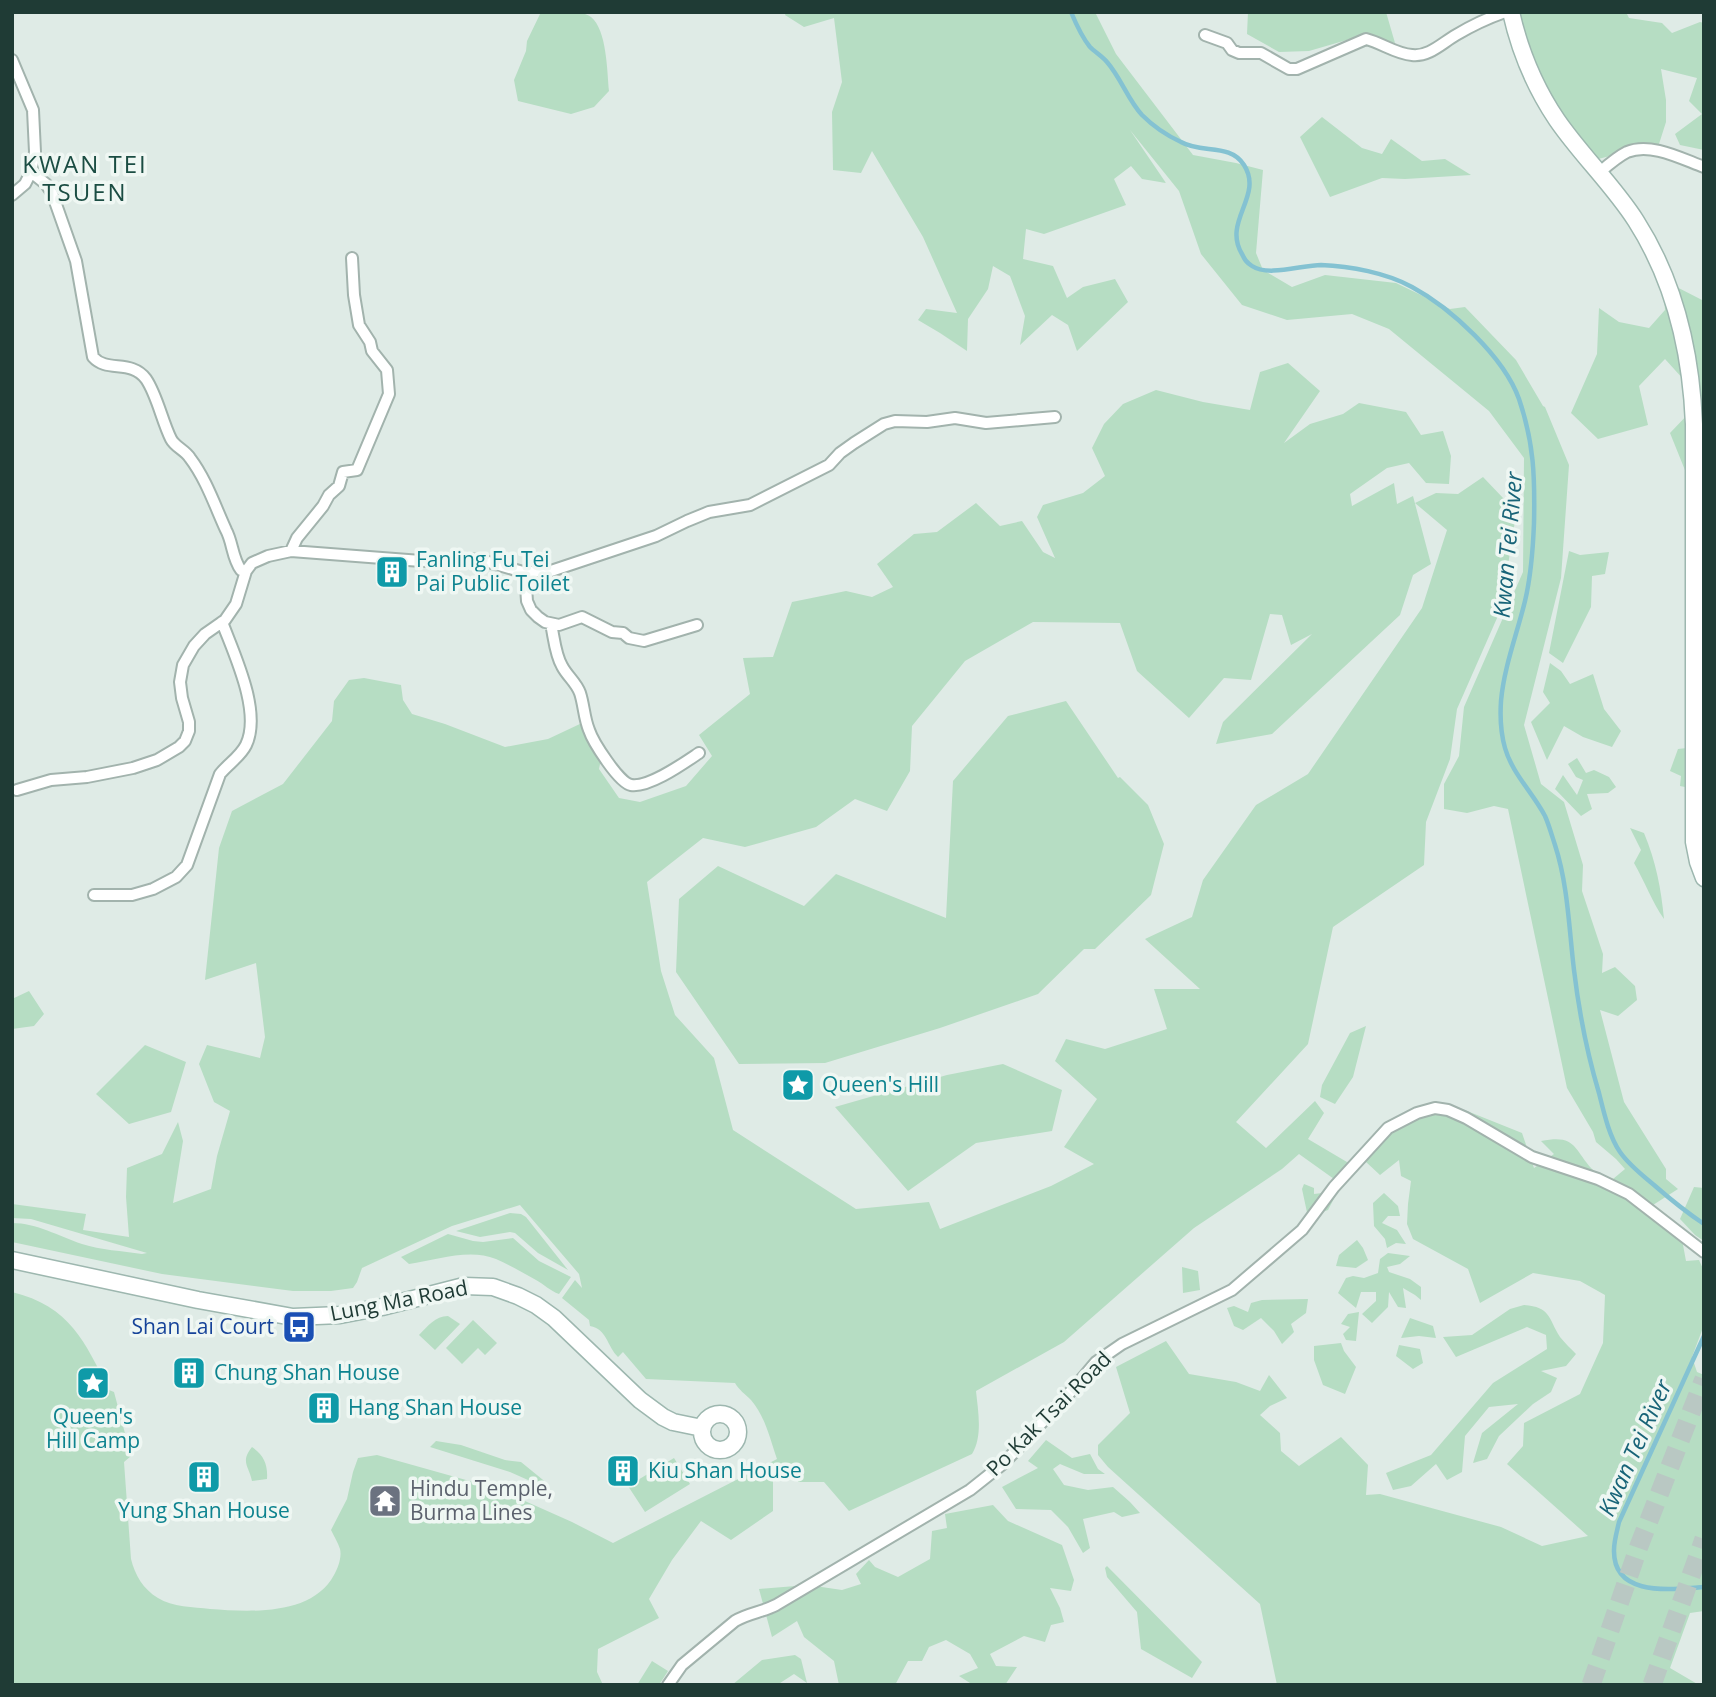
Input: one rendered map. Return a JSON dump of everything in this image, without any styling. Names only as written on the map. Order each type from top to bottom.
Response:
[{"type":"street","points":[[1205,35],[1227,43],[1232,50],[1239,53],[1261,53],[1289,69],[1297,69],[1366,39],[1402,53],[1427,53],[1457,34],[1505,12]]},
{"type":"street","points":[[1511,12],[1522,52],[1541,94],[1564,130],[1615,191],[1658,260],[1674,300],[1689,363],[1694,424],[1694,842],[1704,878]]},
{"type":"street","points":[[12,60],[33,110],[35,152],[31,172],[25,184],[12,195]]},
{"type":"street","points":[[1600,172],[1622,155],[1640,149],[1667,154],[1704,167]]},
{"type":"street","points":[[31,172],[46,184],[52,194],[76,261],[93,357],[106,365],[131,368],[140,372],[148,382],[172,442],[188,454],[202,478],[229,534],[236,564],[246,571]]},
{"type":"street","points":[[291,551],[297,537],[339,486],[343,472],[357,470],[389,394],[387,370],[372,351],[370,342],[359,325],[352,258]]},
{"type":"street","points":[[17,790],[51,780],[87,777],[133,768],[157,760],[179,747],[185,741],[189,722],[180,682],[183,665],[194,646],[222,622],[236,604],[246,571],[252,563],[268,556],[291,551],[421,561],[469,559],[525,572],[551,572],[656,536],[709,512],[750,505],[829,465],[839,453],[884,424],[955,418],[986,423],[1055,417]]},
{"type":"street","points":[[525,572],[525,592],[531,610],[551,624],[559,625],[582,617],[612,632],[623,632],[629,638],[644,641],[697,625]]},
{"type":"street","points":[[93,895],[132,895],[153,889],[176,877],[187,865],[220,774],[246,745],[250,732],[249,696],[222,622]]},
{"type":"street","points":[[551,624],[559,659],[562,667],[575,681],[588,729],[609,765],[623,782],[630,785],[650,782],[699,753]]},
{"type":"street","name":"Po Kak Tsai Road","points":[[668,1685],[682,1665],[741,1617],[769,1609],[970,1490],[1004,1463],[1096,1362],[1122,1344],[1233,1290],[1302,1230],[1334,1187],[1388,1128],[1417,1113],[1435,1108],[1448,1110],[1532,1157],[1598,1179],[1629,1194],[1704,1252]]},
{"type":"street","name":"Lung Ma Road","points":[[12,1260],[198,1300],[293,1317],[340,1315],[464,1286],[493,1287],[536,1305],[554,1318],[640,1400],[663,1417],[673,1422],[702,1427]]},
{"type":"green space","points":[[541,12],[586,14],[596,23],[605,51],[609,91],[594,107],[571,114],[518,101],[514,80],[526,51],[527,41]]},
{"type":"green space","points":[[786,12],[1095,12],[1116,54],[1193,155],[1263,170],[1256,253],[1263,270],[1292,287],[1325,275],[1396,283],[1450,309],[1465,307],[1516,360],[1545,407],[1569,465],[1561,578],[1524,725],[1541,784],[1564,802],[1583,865],[1582,891],[1603,954],[1602,973],[1615,967],[1635,986],[1637,1000],[1618,1016],[1600,1010],[1624,1102],[1666,1169],[1666,1179],[1678,1189],[1653,1205],[1681,1234],[1686,1261],[1699,1260],[1704,1271],[1704,1325],[1692,1357],[1697,1372],[1704,1375],[1704,1611],[1690,1613],[1670,1668],[1699,1685],[1277,1685],[1260,1604],[1098,1455],[1098,1445],[1130,1413],[1116,1367],[1166,1341],[1189,1374],[1236,1382],[1260,1391],[1269,1375],[1287,1398],[1270,1406],[1260,1415],[1280,1433],[1281,1451],[1299,1466],[1341,1437],[1368,1465],[1366,1495],[1380,1494],[1501,1527],[1542,1546],[1588,1536],[1507,1464],[1523,1446],[1524,1423],[1580,1394],[1603,1343],[1605,1295],[1580,1281],[1533,1273],[1480,1303],[1468,1269],[1413,1239],[1407,1224],[1411,1181],[1401,1176],[1399,1160],[1380,1175],[1366,1162],[1379,1128],[1428,1103],[1457,1107],[1522,1133],[1534,1168],[1554,1154],[1541,1141],[1561,1139],[1572,1144],[1592,1169],[1602,1175],[1613,1179],[1625,1169],[1596,1142],[1567,1088],[1508,809],[1494,806],[1467,813],[1444,809],[1444,784],[1459,756],[1464,707],[1523,572],[1524,458],[1489,411],[1389,329],[1352,314],[1287,320],[1242,305],[1201,254],[1179,191],[1130,130],[1166,183],[1142,179],[1131,166],[1114,179],[1126,205],[1044,234],[1026,229],[1023,259],[1053,266],[1067,298],[1083,287],[1115,279],[1128,302],[1077,351],[1068,325],[1052,315],[1020,345],[1025,316],[1010,276],[993,266],[988,289],[968,319],[967,351],[918,320],[926,309],[957,313],[923,237],[872,151],[861,173],[833,170],[832,112],[842,82],[834,18],[804,27],[785,15]]},
{"type":"green space","points":[[1248,12],[1386,12],[1395,43],[1364,35],[1309,51],[1279,52],[1247,34]]},
{"type":"green space","points":[[1518,12],[1626,12],[1629,18],[1662,23],[1672,33],[1700,22],[1704,23],[1704,150],[1680,145],[1675,134],[1702,114],[1689,101],[1697,78],[1661,69],[1666,122],[1659,144],[1598,159],[1543,96]]},
{"type":"green space","points":[[1322,117],[1362,148],[1382,154],[1391,139],[1422,161],[1445,159],[1471,175],[1382,178],[1330,197],[1300,137]]},
{"type":"green space","points":[[1663,280],[1704,301],[1704,444],[1697,448],[1695,495],[1670,433],[1692,410],[1684,380],[1665,359],[1639,386],[1648,425],[1598,439],[1571,413],[1597,354],[1599,308],[1619,322],[1649,328],[1665,310]]},
{"type":"green space","points":[[1288,363],[1320,391],[1284,443],[1310,424],[1343,414],[1359,403],[1406,412],[1421,435],[1443,431],[1451,456],[1449,484],[1426,483],[1409,463],[1387,468],[1350,494],[1352,506],[1394,483],[1397,504],[1413,496],[1431,564],[1413,575],[1400,615],[1272,734],[1216,744],[1223,722],[1312,634],[1291,645],[1282,615],[1270,614],[1251,680],[1224,678],[1189,718],[1137,671],[1120,623],[1033,622],[965,661],[912,726],[910,771],[887,811],[855,799],[816,827],[745,847],[703,838],[647,882],[661,971],[675,1015],[714,1058],[733,1130],[856,1209],[929,1202],[940,1229],[1051,1186],[1094,1164],[1064,1147],[1097,1099],[1055,1061],[1066,1039],[1105,1049],[1167,1029],[1154,989],[1200,989],[1145,939],[1192,917],[1203,880],[1256,805],[1308,774],[1422,608],[1447,530],[1415,503],[1436,493],[1458,494],[1483,477],[1504,499],[1515,521],[1501,609],[1457,709],[1450,759],[1426,822],[1424,865],[1333,927],[1308,1044],[1236,1122],[1266,1148],[1315,1101],[1324,1113],[1308,1139],[1352,1165],[1334,1179],[1299,1154],[1282,1169],[1194,1228],[1064,1342],[976,1391],[979,1431],[972,1454],[849,1511],[824,1482],[798,1482],[797,1471],[773,1475],[773,1511],[731,1540],[701,1521],[672,1560],[649,1599],[659,1618],[598,1649],[597,1672],[603,1685],[12,1685],[12,1292],[48,1306],[62,1317],[83,1342],[109,1390],[114,1392],[131,1456],[124,1462],[131,1559],[137,1576],[148,1590],[164,1601],[176,1605],[243,1611],[279,1608],[296,1605],[324,1588],[334,1575],[339,1562],[340,1549],[331,1530],[347,1499],[358,1458],[377,1455],[498,1489],[613,1543],[777,1459],[760,1413],[735,1383],[646,1379],[623,1352],[618,1357],[603,1334],[590,1326],[589,1320],[562,1298],[575,1280],[582,1288],[579,1274],[520,1205],[452,1226],[362,1268],[353,1288],[331,1291],[293,1291],[162,1274],[12,1242],[12,1223],[39,1228],[89,1246],[147,1253],[31,1219],[12,1218],[12,1204],[86,1214],[83,1230],[129,1237],[127,1168],[162,1154],[178,1122],[183,1141],[173,1203],[211,1189],[230,1111],[214,1102],[199,1064],[207,1045],[260,1058],[265,1037],[256,963],[205,980],[219,848],[232,811],[283,784],[332,721],[334,701],[349,680],[364,678],[401,685],[403,700],[412,714],[505,747],[548,739],[582,723],[603,749],[599,769],[619,798],[640,802],[686,786],[712,756],[699,735],[750,694],[743,658],[773,657],[792,602],[846,591],[872,597],[893,587],[877,564],[914,534],[937,532],[976,503],[1000,526],[1022,521],[1043,552],[1055,558],[1037,517],[1043,505],[1083,493],[1105,476],[1092,448],[1104,424],[1123,404],[1156,390],[1250,410],[1260,372]]},
{"type":"green space","points":[[1569,551],[1580,555],[1609,552],[1605,574],[1592,576],[1591,607],[1563,663],[1549,653]]},
{"type":"green space","points":[[1550,663],[1561,671],[1570,684],[1593,674],[1604,709],[1621,731],[1612,747],[1583,737],[1564,726],[1547,760],[1531,722],[1550,703],[1543,692]]},
{"type":"green space","points":[[1066,701],[1118,778],[1148,805],[1164,844],[1151,895],[1095,949],[1084,949],[1038,994],[940,1028],[825,1063],[739,1064],[676,972],[679,899],[718,866],[804,906],[836,874],[946,918],[953,781],[1008,716]]},
{"type":"green space","points":[[1704,746],[1704,788],[1700,790],[1680,786],[1681,776],[1670,771],[1678,749]]},
{"type":"green space","points":[[1577,758],[1586,773],[1594,770],[1609,777],[1616,787],[1608,793],[1587,794],[1592,809],[1581,816],[1555,789],[1563,775],[1577,795],[1583,780],[1576,777],[1568,764]]},
{"type":"green space","points":[[1630,828],[1644,833],[1657,875],[1664,919],[1634,863],[1641,850]]},
{"type":"green space","points":[[29,991],[44,1014],[34,1026],[12,1029],[12,999]]},
{"type":"green space","points":[[1366,1026],[1353,1077],[1335,1104],[1320,1097],[1322,1085],[1350,1033]]},
{"type":"green space","points":[[145,1045],[186,1062],[171,1112],[129,1124],[96,1094]]},
{"type":"green space","points":[[1003,1064],[1062,1090],[1052,1131],[976,1143],[908,1191],[835,1107],[947,1075]]},
{"type":"green space","points":[[1304,1184],[1314,1188],[1314,1194],[1338,1191],[1328,1210],[1308,1217],[1302,1189]]},
{"type":"green space","points":[[1694,1187],[1704,1188],[1704,1241],[1680,1219]]},
{"type":"green space","points":[[1384,1193],[1398,1206],[1400,1216],[1388,1216],[1382,1223],[1397,1230],[1406,1244],[1396,1243],[1387,1248],[1385,1239],[1374,1226],[1373,1203]]},
{"type":"green space","points":[[510,1213],[526,1217],[568,1270],[538,1253],[515,1233],[480,1237],[456,1231]]},
{"type":"green space","points":[[448,1234],[483,1242],[513,1238],[539,1261],[571,1277],[559,1294],[511,1266],[486,1256],[464,1255],[409,1264],[401,1257]]},
{"type":"green space","points":[[1357,1240],[1368,1260],[1356,1268],[1336,1266],[1339,1255]]},
{"type":"green space","points":[[1388,1253],[1410,1256],[1400,1264],[1387,1267],[1389,1272],[1410,1279],[1421,1287],[1421,1300],[1403,1288],[1406,1308],[1398,1307],[1389,1292],[1388,1307],[1372,1323],[1362,1314],[1376,1301],[1376,1292],[1361,1292],[1356,1308],[1338,1293],[1346,1278],[1364,1278],[1378,1273],[1380,1259]]},
{"type":"green space","points":[[1182,1267],[1198,1271],[1200,1290],[1183,1293]]},
{"type":"green space","points":[[1308,1299],[1306,1313],[1291,1324],[1294,1332],[1282,1344],[1261,1318],[1243,1330],[1234,1326],[1227,1308],[1234,1306],[1248,1312],[1251,1303],[1262,1300]]},
{"type":"green space","points":[[1524,1305],[1544,1311],[1560,1337],[1576,1354],[1566,1366],[1541,1371],[1557,1378],[1551,1392],[1533,1404],[1499,1436],[1487,1459],[1473,1463],[1482,1433],[1518,1404],[1489,1407],[1465,1436],[1462,1472],[1447,1480],[1436,1464],[1411,1486],[1393,1490],[1386,1473],[1431,1455],[1493,1383],[1547,1349],[1546,1335],[1527,1327],[1456,1357],[1443,1337],[1472,1335],[1510,1309]]},
{"type":"green space","points":[[1359,1312],[1356,1341],[1346,1340],[1343,1334],[1350,1327],[1341,1324],[1348,1314]]},
{"type":"green space","points":[[448,1316],[460,1324],[435,1350],[419,1335],[435,1320]]},
{"type":"green space","points":[[1410,1318],[1433,1326],[1436,1338],[1401,1338]]},
{"type":"green space","points":[[473,1320],[497,1343],[485,1355],[478,1348],[462,1364],[446,1348]]},
{"type":"green space","points":[[1341,1343],[1356,1367],[1345,1394],[1323,1385],[1314,1360],[1314,1346]]},
{"type":"green space","points":[[1399,1345],[1420,1349],[1423,1363],[1413,1369],[1396,1356]]},
{"type":"green space","points":[[1046,1440],[1072,1458],[1090,1454],[1098,1469],[1105,1474],[1084,1474],[1060,1464],[1053,1469],[1064,1485],[1088,1490],[1113,1487],[1140,1513],[1122,1517],[1114,1512],[1083,1519],[1090,1548],[1083,1553],[1068,1527],[1051,1510],[1016,1509],[1002,1487],[1038,1468],[1028,1461]]},
{"type":"green space","points":[[436,1441],[461,1445],[505,1460],[521,1462],[548,1484],[546,1488],[510,1472],[430,1447]]},
{"type":"green space","points":[[252,1447],[260,1453],[264,1461],[267,1479],[252,1481],[246,1460]]},
{"type":"green space","points":[[674,1458],[690,1484],[645,1512],[628,1486]]},
{"type":"green space","points":[[993,1505],[1008,1521],[1062,1545],[1074,1580],[1071,1591],[1050,1588],[1064,1622],[1051,1625],[1045,1642],[1024,1636],[990,1654],[996,1666],[1017,1667],[1005,1685],[968,1685],[970,1683],[959,1676],[978,1668],[970,1654],[946,1640],[929,1647],[922,1661],[908,1661],[895,1685],[839,1685],[834,1661],[804,1637],[797,1621],[772,1637],[759,1589],[808,1585],[842,1590],[861,1584],[856,1574],[869,1560],[875,1567],[898,1577],[930,1559],[932,1531],[947,1528],[945,1514]]},
{"type":"green space","points":[[1107,1566],[1202,1662],[1192,1678],[1141,1649],[1137,1612],[1107,1577]]},
{"type":"green space","points":[[795,1655],[801,1659],[807,1683],[794,1674],[777,1685],[732,1685],[762,1660]]},
{"type":"green space","points":[[652,1661],[668,1671],[659,1685],[637,1685]]},
{"type":"waterway","name":"Kwan Tei River","points":[[1071,12],[1087,43],[1112,68],[1146,119],[1189,146],[1223,151],[1238,158],[1244,165],[1249,176],[1249,187],[1239,220],[1237,242],[1248,263],[1267,270],[1321,265],[1344,267],[1380,274],[1402,282],[1443,307],[1475,335],[1512,383],[1531,445],[1534,523],[1527,592],[1501,701],[1504,743],[1513,766],[1545,816],[1559,860],[1584,1032],[1613,1139],[1636,1170],[1704,1224]]},
{"type":"waterway","name":"Kwan Tei River","points":[[1704,1336],[1619,1522],[1614,1550],[1616,1565],[1623,1576],[1634,1583],[1661,1589],[1704,1587]]},
{"type":"tunnel","points":[[1591,1685],[1639,1546],[1704,1379]]},
{"type":"tunnel","points":[[1652,1685],[1704,1539]]},
{"type":"place","name":"Fanling Fu Tei Pai Public Toilet","points":[[392,572]]},
{"type":"place","name":"Queen's Hill","points":[[798,1085]]},
{"type":"place","name":"Shan Lai Court","points":[[299,1327]]},
{"type":"place","name":"Chung Shan House","points":[[189,1373]]},
{"type":"place","name":"Queen's Hill Camp","points":[[93,1383]]},
{"type":"place","name":"Hang Shan House","points":[[324,1408]]},
{"type":"place","name":"Kiu Shan House","points":[[623,1471]]},
{"type":"place","name":"Yung Shan House","points":[[204,1477]]},
{"type":"place","name":"Hindu Temple, Burma Lines","points":[[385,1501]]},
{"type":"district","name":"KWAN TEI TSUEN","points":[[85,179]]}]
